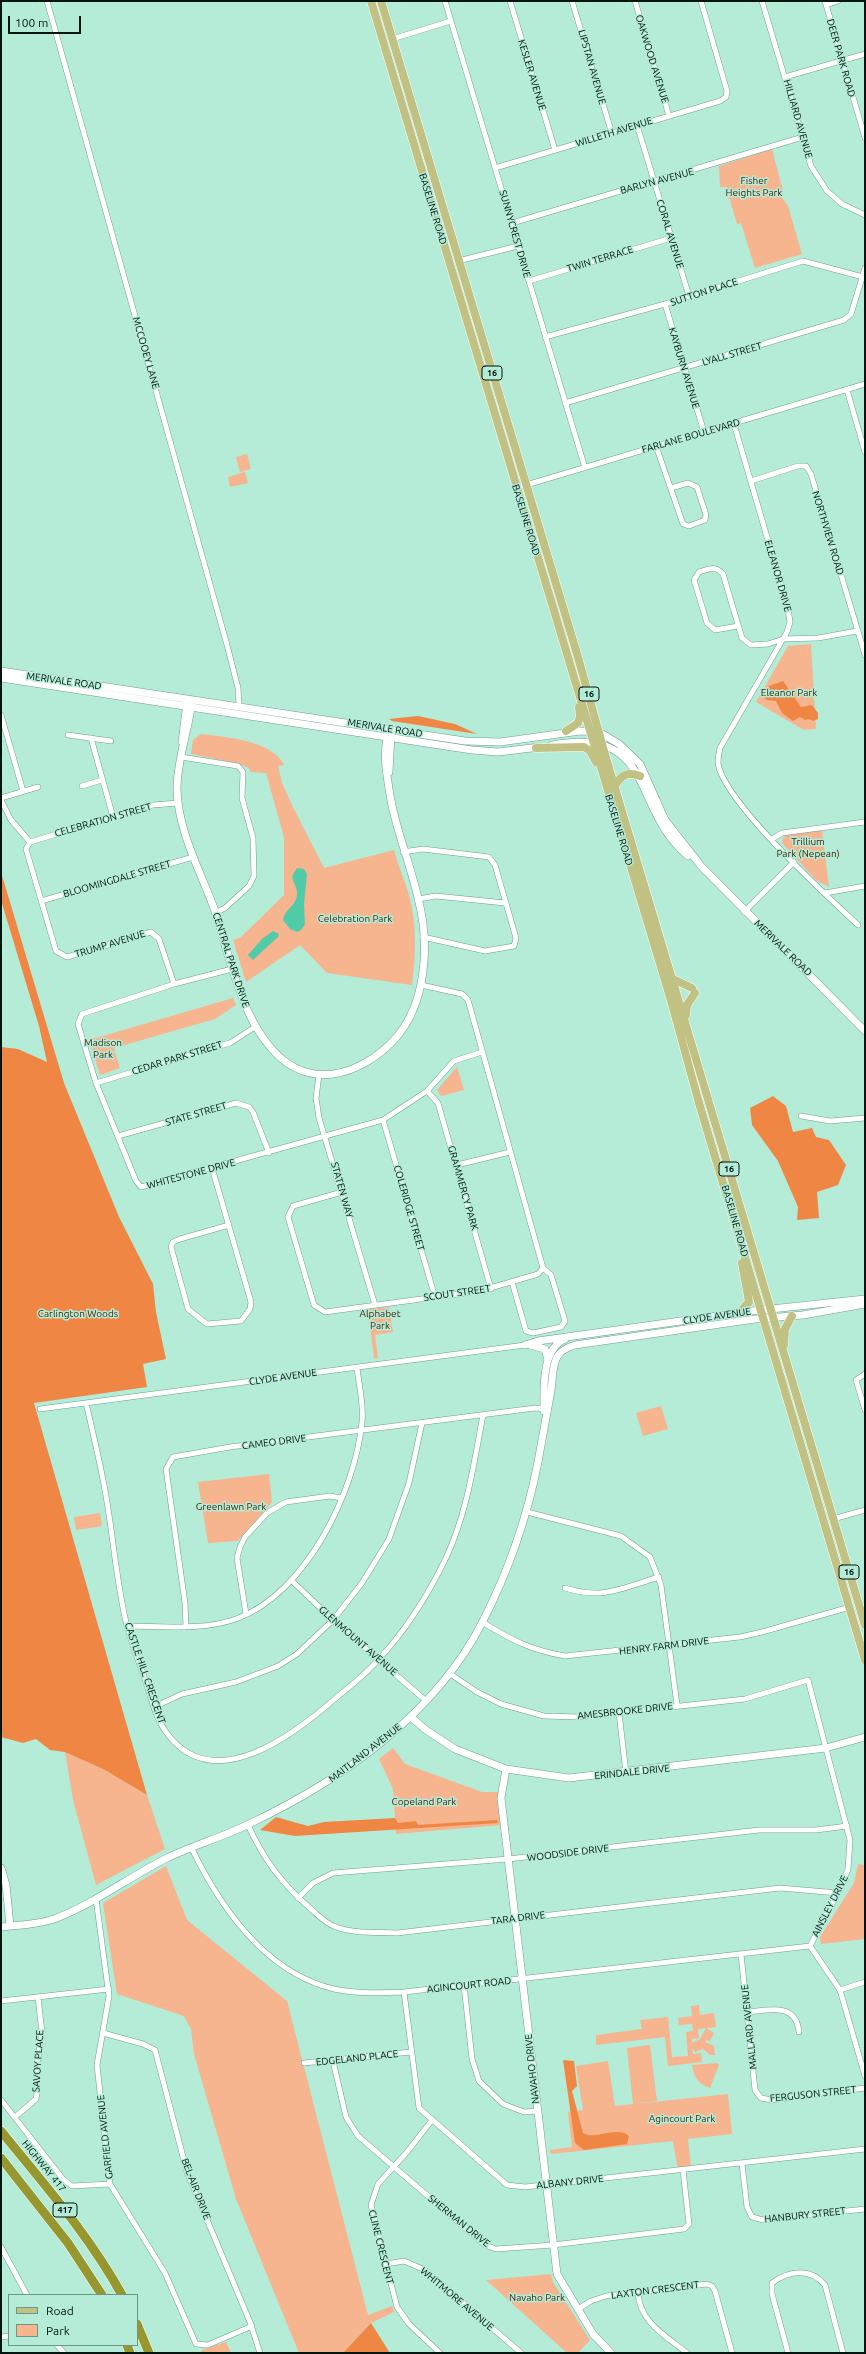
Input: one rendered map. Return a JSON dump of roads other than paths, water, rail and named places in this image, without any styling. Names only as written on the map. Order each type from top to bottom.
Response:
[{"type":"highway","name":"HIGHWAY 417","points":[[1,2131],[87,2239],[107,2268],[121,2294]]},
{"type":"highway","name":"417","points":[[1,2158],[68,2244],[101,2294]]},
{"type":"highway","points":[[138,2326],[149,2353]]},
{"type":"main road","name":"BASELINE ROAD","points":[[371,1],[605,782],[636,871]]},
{"type":"main road","name":"BASELINE ROAD","points":[[381,1],[458,262],[570,630],[615,786],[636,871],[652,925],[675,996],[688,1029],[865,1625]]},
{"type":"main road","points":[[561,633],[570,630]]},
{"type":"main road","name":"MERIVALE ROAD","points":[[1,671],[487,742],[566,731],[599,732],[626,749],[640,764],[665,820],[701,866],[744,912],[809,973],[865,1031]]},
{"type":"main road","name":"MERIVALE ROAD","points":[[1,678],[487,752],[536,748],[573,742],[594,742],[602,744],[624,757],[640,776],[655,813],[668,836],[678,847],[701,866]]},
{"type":"main road","points":[[566,731],[574,728],[580,720],[575,681]]},
{"type":"main road","name":"CENTRAL PARK DRIVE","points":[[189,699],[177,782],[178,803],[183,829],[215,913],[244,1004],[255,1027],[272,1050],[287,1064],[319,1075],[338,1073],[352,1069],[384,1049],[407,1022],[415,1005],[421,985],[424,938],[418,899],[403,852],[391,806],[385,758],[390,729]]},
{"type":"main road","points":[[536,748],[584,747],[592,755],[605,782]]},
{"type":"main road","points":[[615,786],[621,777],[626,774],[640,776]]},
{"type":"main road","name":"BASELINE ROAD","points":[[652,925],[673,979],[675,996],[699,1103],[865,1660]]},
{"type":"main road","points":[[673,979],[693,990],[687,1005],[688,1029]]},
{"type":"main road","points":[[699,1103],[708,1099]]},
{"type":"main road","points":[[738,1232],[749,1299],[746,1307],[739,1313]]},
{"type":"main road","name":"CLYDE AVENUE","points":[[525,1345],[538,1341],[770,1308],[865,1299]]},
{"type":"main road","name":"CLYDE AVENUE","points":[[571,1346],[792,1316],[865,1304]]},
{"type":"main road","points":[[785,1356],[785,1329],[792,1316]]},
{"type":"main road","points":[[622,1338],[625,1329]]},
{"type":"main road","name":"MAITLAND AVENUE","points":[[546,1409],[548,1360],[558,1342],[570,1337]]},
{"type":"main road","points":[[525,1345],[539,1346],[545,1349],[548,1360]]},
{"type":"main road","name":"MAITLAND AVENUE","points":[[1,1927],[38,1923],[53,1919],[96,1899],[166,1859],[191,1847],[248,1825],[332,1780],[411,1717],[449,1673],[482,1622],[515,1549],[527,1512],[556,1361],[561,1351],[571,1346]]},
{"type":"main road","points":[[810,1473],[819,1471]]},
{"type":"main road","name":"ERINDALE DRIVE","points":[[411,1717],[426,1730],[455,1749],[506,1769],[539,1776],[569,1778],[626,1773],[826,1748],[865,1737]]},
{"type":"main road","name":"NAVAHO DRIVE","points":[[506,1769],[501,1798],[557,2274],[596,2339],[611,2353]]},
{"type":"main road","points":[[1,1868],[6,1885],[10,1926]]},
{"type":"street","name":"MCCOOEY LANE","points":[[47,1],[227,644],[238,688],[240,706]]},
{"type":"street","name":"SUNNYCREST DRIVE","points":[[446,1],[528,281],[585,468]]},
{"type":"street","name":"KESLER AVENUE","points":[[510,1],[555,150]]},
{"type":"street","name":"LIPSTAN AVENUE","points":[[572,1],[612,134]]},
{"type":"street","name":"OAKWOOD AVENUE","points":[[635,1],[669,116]]},
{"type":"street","name":"WILLETH AVENUE","points":[[495,168],[720,101],[726,97],[728,91],[701,1]]},
{"type":"street","name":"HILLIARD AVENUE","points":[[762,1],[811,166],[827,191],[850,209],[865,215]]},
{"type":"street","points":[[825,3],[838,1]]},
{"type":"street","name":"DEER PARK ROAD","points":[[825,3],[865,138]]},
{"type":"street","points":[[392,39],[451,21]]},
{"type":"street","points":[[785,77],[865,54]]},
{"type":"street","name":"CORAL AVENUE","points":[[637,125],[689,296]]},
{"type":"street","name":"BARLYN AVENUE","points":[[512,223],[654,180],[671,178],[803,137]]},
{"type":"street","name":"TWIN TERRACE","points":[[528,281],[671,238]]},
{"type":"street","points":[[458,262],[518,246]]},
{"type":"street","name":"SUTTON PLACE","points":[[545,338],[665,304],[803,261],[862,277]]},
{"type":"street","name":"LYALL STREET","points":[[565,403],[844,320],[851,314],[865,268]]},
{"type":"street","name":"KAYBURN AVENUE","points":[[665,304],[704,432]]},
{"type":"street","name":"FARLANE BOULEVARD","points":[[516,488],[865,384]]},
{"type":"street","points":[[847,390],[865,452]]},
{"type":"street","name":"ELEANOR DRIVE","points":[[734,424],[788,609],[790,622],[783,639],[720,748],[718,764],[722,774],[748,813],[794,862],[858,925]]},
{"type":"street","points":[[656,446],[684,525],[689,526],[705,520],[706,515],[697,487],[688,483],[671,488]]},
{"type":"street","name":"NORTHVIEW ROAD","points":[[750,480],[798,466],[806,466],[811,474],[865,655]]},
{"type":"street","points":[[738,626],[715,630],[707,623],[694,580],[699,572],[718,568],[722,574],[742,638],[751,645],[768,644],[783,639],[818,638],[857,631]]},
{"type":"street","points":[[1,715],[23,791]]},
{"type":"street","points":[[68,735],[111,741]]},
{"type":"street","points":[[91,738],[113,817]]},
{"type":"street","points":[[181,754],[238,766],[243,772],[242,798],[253,838],[254,876],[252,882],[243,891],[225,908],[215,913]]},
{"type":"street","points":[[82,786],[102,780]]},
{"type":"street","points":[[30,842],[11,820],[1,799],[38,787]]},
{"type":"street","name":"CELEBRATION STREET","points":[[30,842],[153,805],[178,803]]},
{"type":"street","points":[[772,839],[782,833],[865,822]]},
{"type":"street","name":"TRUMP AVENUE","points":[[30,842],[26,849],[56,951],[67,957],[150,932],[159,939],[174,984]]},
{"type":"street","points":[[403,852],[423,849],[488,858],[495,865],[516,938],[514,946],[485,951],[424,938]]},
{"type":"street","name":"BLOOMINGDALE STREET","points":[[41,901],[193,857]]},
{"type":"street","points":[[744,912],[794,862]]},
{"type":"street","points":[[825,893],[865,886]]},
{"type":"street","points":[[418,899],[436,896],[505,903]]},
{"type":"street","name":"WHITESTONE DRIVE","points":[[232,969],[174,984],[82,1014],[78,1024],[96,1083],[136,1181],[141,1187],[269,1153],[383,1120],[427,1091],[450,1064],[482,1052]]},
{"type":"street","points":[[421,985],[464,995],[468,1000],[543,1268],[551,1275],[565,1321],[561,1328],[532,1333],[526,1331],[512,1282]]},
{"type":"street","name":"CEDAR PARK STREET","points":[[96,1083],[230,1043],[255,1027]]},
{"type":"street","name":"STATEN WAY","points":[[319,1075],[317,1108],[375,1305]]},
{"type":"street","name":"GRAMMERCY PARK","points":[[427,1091],[438,1103],[457,1165],[491,1289]]},
{"type":"street","name":"STATE STREET","points":[[118,1136],[236,1103],[249,1107],[253,1112],[269,1153]]},
{"type":"street","points":[[801,1116],[830,1121],[865,1118]]},
{"type":"street","name":"COLERIDGE STREET","points":[[383,1120],[435,1297]]},
{"type":"street","points":[[457,1165],[510,1152]]},
{"type":"street","points":[[212,1168],[229,1225],[251,1302],[250,1309],[241,1321],[207,1324],[193,1315],[188,1309],[171,1247],[173,1242],[180,1239],[229,1225]]},
{"type":"street","name":"SCOUT STREET","points":[[342,1192],[293,1206],[288,1217],[317,1308],[325,1312],[491,1289],[538,1274],[543,1268]]},
{"type":"street","name":"CLYDE AVENUE","points":[[40,1409],[525,1345]]},
{"type":"street","points":[[127,1626],[186,1627],[215,1625],[237,1619],[266,1602],[291,1580],[322,1540],[342,1498],[352,1469],[361,1431],[362,1420],[357,1368]]},
{"type":"street","points":[[865,1374],[856,1380],[865,1410]]},
{"type":"street","name":"CASTLE HILL CRESCENT","points":[[86,1403],[103,1480],[127,1626],[154,1707],[167,1733],[183,1749],[215,1760],[238,1759],[248,1756],[282,1738],[308,1722],[379,1660],[425,1597],[446,1557],[466,1499],[483,1415]]},
{"type":"street","name":"CAMEO DRIVE","points":[[186,1627],[185,1602],[166,1469],[168,1463],[173,1457],[182,1454],[483,1415],[546,1409]]},
{"type":"street","points":[[154,1707],[182,1694],[243,1680],[278,1666],[297,1654],[333,1620],[362,1583],[389,1539],[409,1484],[422,1423]]},
{"type":"street","points":[[246,1614],[237,1558],[245,1537],[267,1513],[286,1502],[330,1496],[342,1498]]},
{"type":"street","points":[[833,1519],[865,1510]]},
{"type":"street","points":[[527,1512],[621,1536],[650,1557],[659,1577],[677,1705]]},
{"type":"street","points":[[565,1588],[582,1593],[602,1594],[659,1577]]},
{"type":"street","name":"GLENMOUNT AVENUE","points":[[291,1580],[333,1620],[425,1700]]},
{"type":"street","name":"HENRY FARM DRIVE","points":[[482,1622],[521,1645],[542,1652],[565,1656],[669,1645],[762,1632],[850,1606]]},
{"type":"street","name":"AMESBROOKE DRIVE","points":[[449,1673],[477,1692],[500,1704],[534,1714],[579,1717],[677,1705],[745,1699],[808,1680]]},
{"type":"street","name":"AINSLEY DRIVE","points":[[808,1680],[850,1840],[848,1869],[838,1893],[810,1946],[840,1990],[865,2076]]},
{"type":"street","points":[[619,1713],[626,1773]]},
{"type":"street","name":"TARA DRIVE","points":[[248,1825],[263,1857],[291,1892],[326,1922],[357,1932],[397,1932],[780,1888],[838,1893]]},
{"type":"street","name":"WOODSIDE DRIVE","points":[[298,1898],[312,1883],[333,1873],[508,1860],[759,1830],[816,1830],[846,1826]]},
{"type":"street","name":"AGINCOURT ROAD","points":[[191,1847],[210,1885],[241,1926],[262,1948],[292,1971],[322,1985],[341,1990],[370,1994],[404,1992],[810,1946]]},
{"type":"street","name":"GARFIELD AVENUE","points":[[96,1899],[108,1989],[108,2006],[97,2065],[110,2184],[165,2273],[196,2344],[208,2345],[252,2326]]},
{"type":"street","name":"MALLARD AVENUE","points":[[740,1954],[748,2012],[755,2090],[762,2098]]},
{"type":"street","points":[[840,1990],[865,1982]]},
{"type":"street","points":[[464,1985],[473,2064],[479,2080],[503,2104],[524,2112],[537,2111]]},
{"type":"street","points":[[1,2001],[108,1989]]},
{"type":"street","name":"ALBANY DRIVE","points":[[404,1992],[410,2052],[419,2108],[507,2185],[515,2188],[742,2164],[865,2149]]},
{"type":"street","name":"SAVOY PLACE","points":[[15,2116],[36,2099],[37,2094],[37,2063],[42,2034],[38,1998]]},
{"type":"street","points":[[748,2012],[782,2009],[788,2011],[798,2025],[799,2032]]},
{"type":"street","name":"BEL-AIR DRIVE","points":[[103,2033],[143,2044],[155,2050],[188,2172],[252,2326],[260,2353]]},
{"type":"street","name":"EDGELAND PLACE","points":[[304,2063],[410,2052]]},
{"type":"street","name":"SHERMAN DRIVE","points":[[333,2061],[346,2117],[358,2136],[485,2245],[496,2249],[553,2245],[684,2229],[689,2224],[683,2170]]},
{"type":"street","name":"FERGUSON STREET","points":[[762,2098],[772,2100],[865,2088]]},
{"type":"street","points":[[1,2100],[63,2178],[72,2186],[110,2184]]},
{"type":"street","name":"CLINE CRESCENT","points":[[432,2120],[378,2184],[370,2205],[397,2307],[410,2324],[440,2353]]},
{"type":"street","name":"HANBURY STREET","points":[[742,2164],[746,2207],[752,2216],[762,2220],[865,2209]]},
{"type":"street","points":[[1,2247],[3,2255],[26,2294]]},
{"type":"street","name":"WHITMORE AVENUE","points":[[386,2264],[404,2261],[425,2270],[521,2353]]},
{"type":"street","points":[[788,2353],[772,2294],[772,2283],[784,2275],[807,2273],[818,2276],[825,2285],[844,2353]]},
{"type":"street","name":"LAXTON CRESCENT","points":[[578,2309],[591,2301],[606,2296],[707,2284],[712,2286],[732,2353]]},
{"type":"street","points":[[638,2292],[641,2312],[648,2320],[687,2353]]},
{"type":"park label","name":"Fisher Heights Park","points":[[754,186]]},
{"type":"park label","name":"Eleanor Park","points":[[789,693]]},
{"type":"park label","name":"Trillium Park (Nepean)","points":[[808,848]]},
{"type":"park label","name":"Celebration Park","points":[[355,919]]},
{"type":"park label","name":"Madison Park","points":[[103,1048]]},
{"type":"park label","name":"Carlington Woods","points":[[78,1314]]},
{"type":"park label","name":"Alphabet Park","points":[[380,1320]]},
{"type":"park label","name":"Greenlawn Park","points":[[231,1507]]},
{"type":"park label","name":"Copeland Park","points":[[424,1802]]},
{"type":"park label","name":"Agincourt Park","points":[[682,2119]]},
{"type":"park label","name":"Navaho Park","points":[[537,2298]]}]
